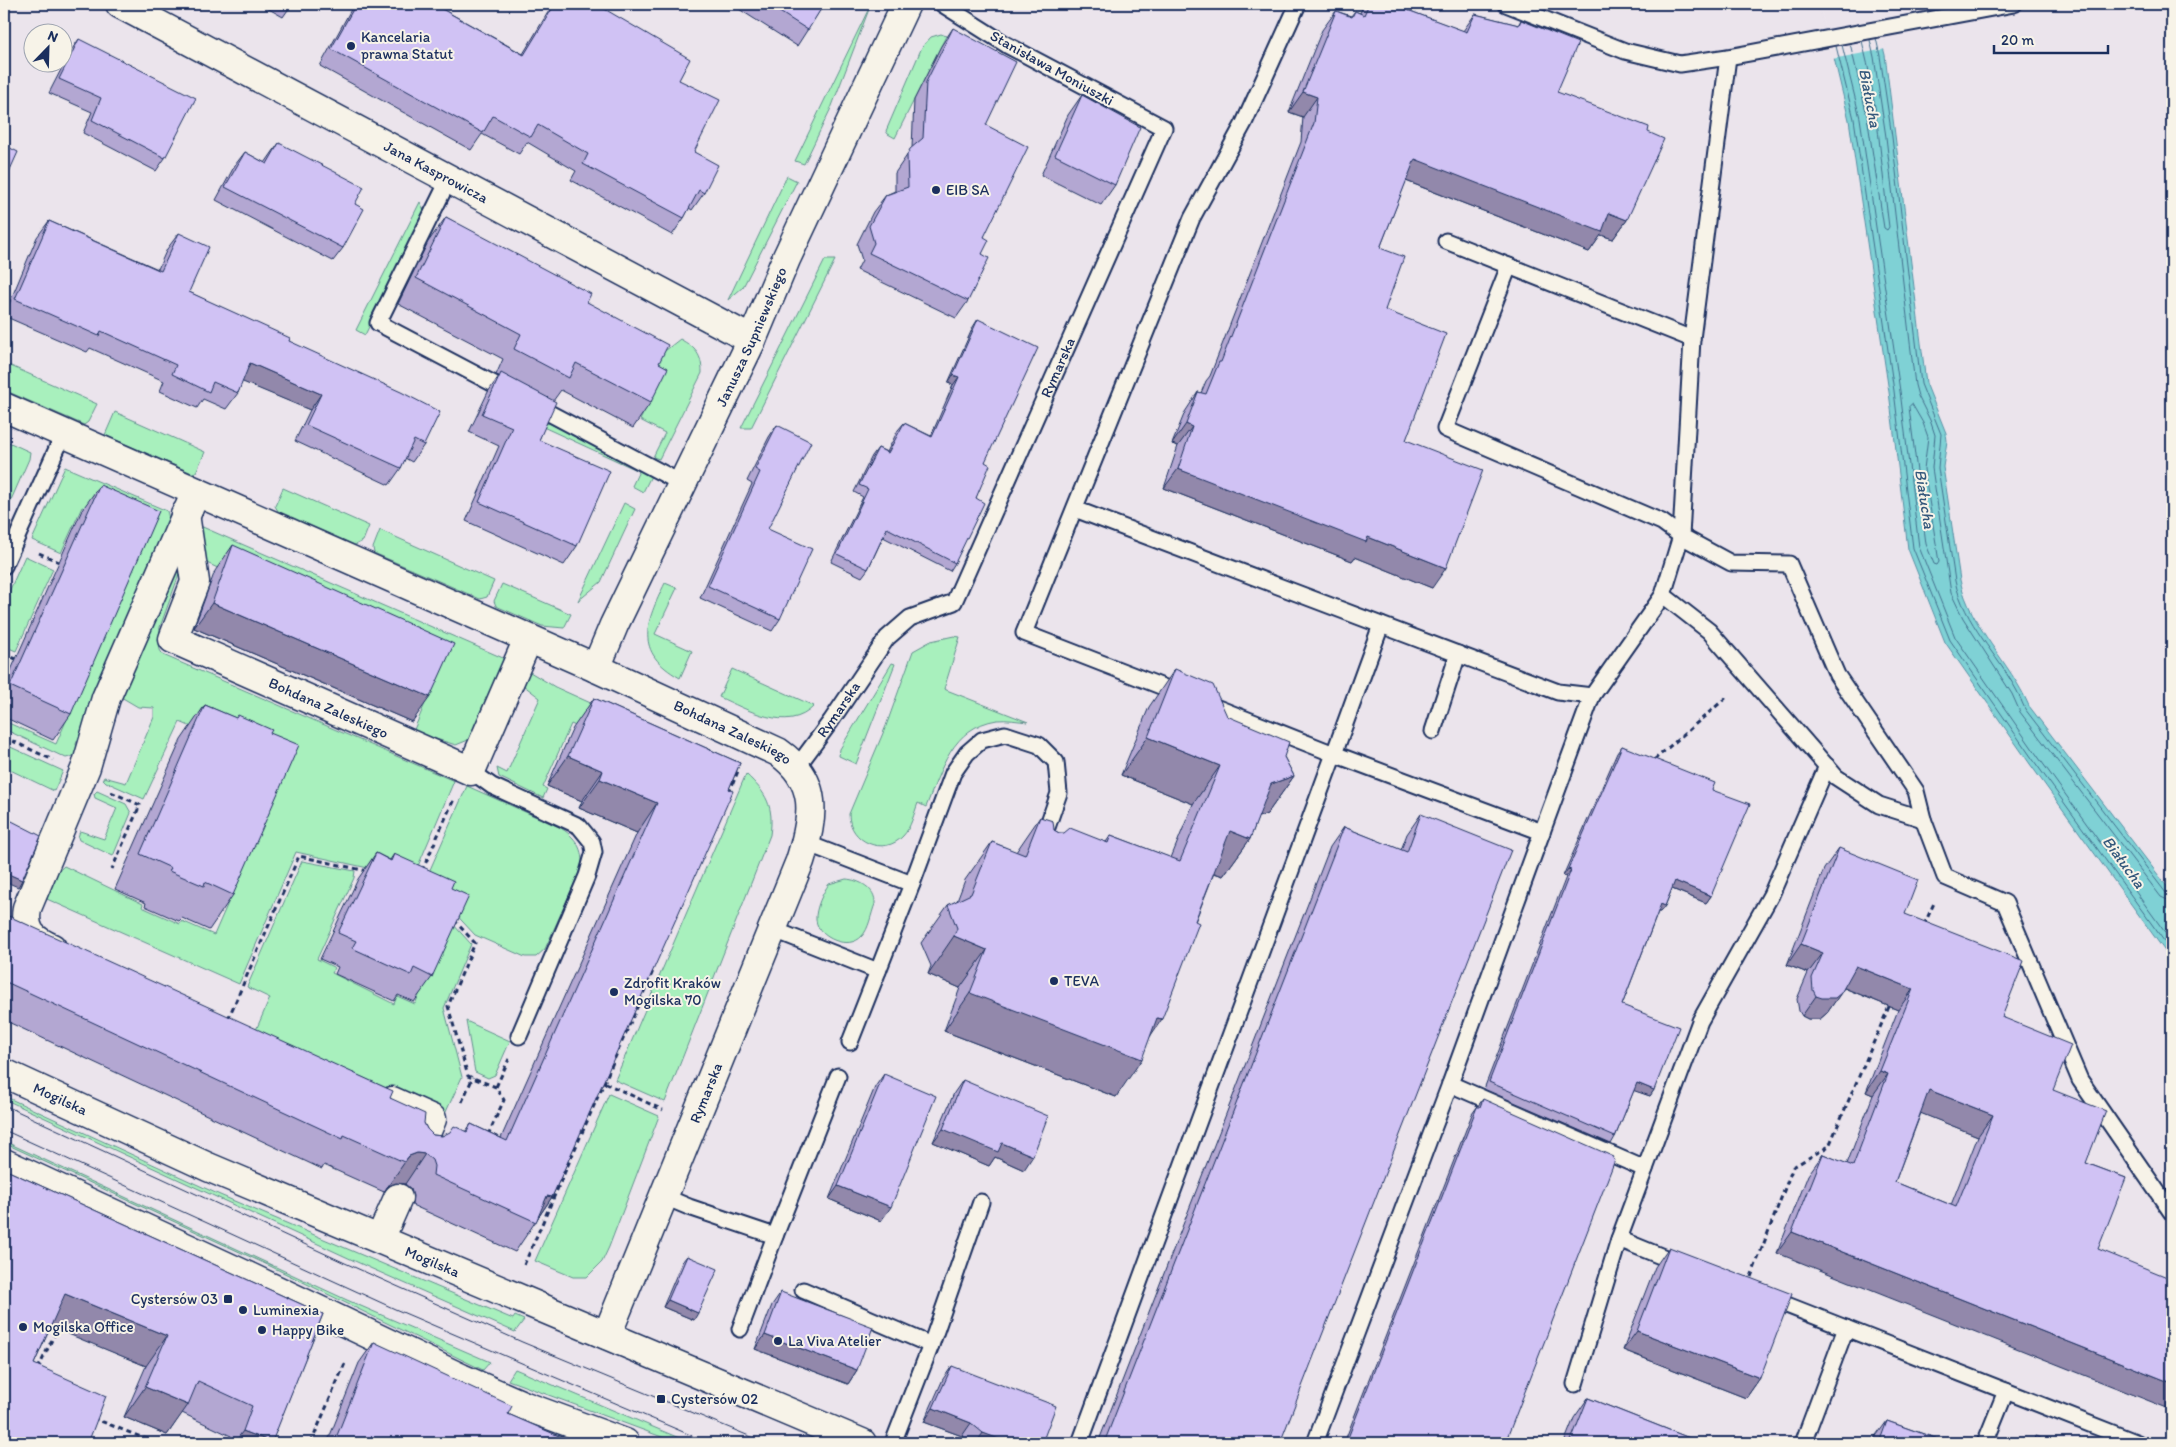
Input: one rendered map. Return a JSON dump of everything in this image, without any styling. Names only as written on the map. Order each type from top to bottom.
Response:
[{"type":"street","name":"Jana Kasprowicza","points":[[120,4],[752,340]]},
{"type":"street","name":"Janusza Supniewskiego","points":[[596,668],[752,340],[786,259],[906,4]]},
{"type":"street","name":"Bohdana Zaleskiego","points":[[4,407],[64,433],[191,503],[596,668],[778,752],[797,767]]},
{"type":"street","name":"Bohdana Zaleskiego","points":[[191,503],[195,582],[173,639],[469,770]]},
{"type":"street","points":[[74,958],[38,940],[25,926],[29,900],[86,768],[106,698],[191,503]]},
{"type":"street","points":[[469,770],[528,639]]},
{"type":"street","name":"Rymarska","points":[[607,1335],[665,1197],[806,843],[811,796],[797,767]]},
{"type":"street","name":"Mogilska","points":[[4,1073],[208,1166],[862,1443]]},
{"type":"street","points":[[370,1091],[432,1119],[419,1150]]},
{"type":"street","points":[[4,1163],[241,1273],[383,1343],[481,1388],[625,1443]]},
{"type":"street","points":[[380,1239],[398,1198]]},
{"type":"lane","name":"Stanisława Moniuszki","points":[[942,4],[1007,45],[1164,128]]},
{"type":"lane","points":[[1298,4],[1244,123],[1192,218],[1024,633],[1334,754],[1542,832]]},
{"type":"lane","points":[[1506,4],[1625,51],[1680,64],[1728,57],[2014,4]]},
{"type":"lane","points":[[1315,1443],[1450,1084],[1592,696],[1663,596],[1681,536],[1692,339],[1728,57]]},
{"type":"lane","name":"Rymarska","points":[[797,767],[831,721],[887,638],[910,618],[954,602],[1164,128]]},
{"type":"lane","points":[[449,179],[378,323],[683,484]]},
{"type":"lane","points":[[1446,241],[1692,339]]},
{"type":"lane","points":[[1509,266],[1445,429],[1662,522],[1681,536],[1731,563],[1789,564],[1837,675],[1916,790],[1923,819],[1946,877],[2005,903],[2080,1080],[2172,1213]]},
{"type":"lane","points":[[4,566],[64,433]]},
{"type":"lane","points":[[1074,509],[1558,692],[1592,696]]},
{"type":"lane","points":[[1663,596],[1708,630],[1836,777],[1879,805],[1923,819]]},
{"type":"lane","points":[[1080,1443],[1381,625]]},
{"type":"lane","points":[[1433,731],[1458,654]]},
{"type":"lane","points":[[850,1042],[953,773],[967,753],[982,740],[1005,734],[1039,745],[1056,762],[1059,793],[1038,854]]},
{"type":"lane","points":[[1575,1384],[1619,1240],[1700,1021],[1771,895],[1827,766]]},
{"type":"lane","points":[[469,770],[492,786],[579,826],[592,842],[594,852],[588,876],[519,1036]]},
{"type":"lane","points":[[806,843],[912,884]]},
{"type":"lane","points":[[772,929],[878,971]]},
{"type":"lane","points":[[740,1329],[838,1076]]},
{"type":"lane","points":[[1450,1084],[1645,1169]]},
{"type":"lane","points":[[665,1197],[775,1236]]},
{"type":"lane","points":[[893,1443],[931,1345],[982,1202]]},
{"type":"lane","points":[[1619,1240],[1692,1268]]},
{"type":"lane","points":[[1746,1289],[2138,1443]]},
{"type":"lane","points":[[803,1290],[931,1345]]},
{"type":"lane","points":[[1803,1443],[1846,1328]]},
{"type":"lane","points":[[1985,1443],[2006,1391]]},
{"type":"path","points":[[4,654],[16,659]]},
{"type":"path","points":[[1654,760],[1750,677]]},
{"type":"path","points":[[4,737],[54,760]]},
{"type":"path","points":[[726,801],[741,764]]},
{"type":"path","points":[[421,874],[469,770]]},
{"type":"path","points":[[112,869],[130,826]]},
{"type":"path","points":[[225,1026],[300,856],[374,873]]},
{"type":"path","points":[[1922,931],[1946,877]]},
{"type":"path","points":[[449,914],[475,943],[448,1006],[468,1076],[496,1088],[504,1100],[486,1140]]},
{"type":"path","points":[[524,1266],[655,964]]},
{"type":"path","points":[[1746,1289],[1793,1167],[1829,1146],[1895,993]]},
{"type":"path","points":[[496,1088],[519,1036]]},
{"type":"path","points":[[464,1098],[473,1078]]},
{"type":"path","points":[[605,1083],[668,1112]]},
{"type":"path","points":[[36,1374],[60,1322]]},
{"type":"path","points":[[311,1443],[347,1359]]},
{"type":"path","points":[[92,1417],[156,1443]]},
{"type":"green space","points":[[871,4],[832,106],[804,164],[795,161]]},
{"type":"green space","points":[[941,34],[946,36],[895,138],[886,131],[922,47],[931,37]]},
{"type":"green space","points":[[787,176],[797,181],[743,287],[728,300]]},
{"type":"green space","points":[[420,202],[425,212],[365,335],[356,330]]},
{"type":"green space","points":[[825,260],[835,260],[751,428],[741,428]]},
{"type":"green space","points":[[588,316],[666,350],[680,339],[694,349],[701,361],[702,373],[659,459],[653,457],[665,433],[640,420],[653,394]]},
{"type":"green space","points":[[4,363],[97,404],[88,422],[84,425],[4,390]]},
{"type":"green space","points":[[115,412],[205,452],[196,472],[192,473],[105,435]]},
{"type":"green space","points":[[549,423],[651,476],[643,492],[632,486],[639,471],[541,426]]},
{"type":"green space","points":[[4,440],[30,452],[29,459],[4,516]]},
{"type":"green space","points":[[65,467],[167,511],[170,522],[76,744],[77,755],[66,758],[4,729],[4,721],[56,744],[147,536],[82,507],[61,553],[32,540]]},
{"type":"green space","points":[[283,488],[369,526],[363,541],[355,545],[278,511],[275,506]]},
{"type":"green space","points":[[624,503],[635,509],[601,582],[578,601]]},
{"type":"green space","points":[[198,525],[503,658],[505,665],[473,738],[456,745],[413,732],[440,668],[200,560]]},
{"type":"green space","points":[[380,530],[494,581],[487,597],[480,599],[374,553],[373,548]]},
{"type":"green space","points":[[181,542],[184,561],[160,627],[159,642],[163,655],[454,781],[413,878],[296,852],[239,984],[40,896],[54,875],[64,866],[143,904],[142,907],[180,924],[182,921],[214,935],[287,768],[180,722],[144,799],[103,779],[104,777],[126,783],[154,717],[154,708],[138,707],[121,697]]},
{"type":"green space","points":[[25,556],[53,569],[16,651],[4,646],[4,603]]},
{"type":"green space","points":[[665,583],[677,588],[655,634],[692,651],[680,678],[665,668],[655,658],[650,647],[648,635],[649,623]]},
{"type":"green space","points":[[502,584],[571,614],[564,628],[542,626],[496,606],[494,601]]},
{"type":"green space","points":[[954,636],[960,637],[944,689],[1028,722],[997,720],[982,724],[969,731],[950,752],[926,807],[918,803],[906,833],[895,842],[887,845],[878,846],[869,843],[861,839],[855,832],[849,814],[886,726],[913,651],[931,641]]},
{"type":"green space","points":[[892,663],[895,664],[856,764],[839,756],[840,749]]},
{"type":"green space","points":[[732,669],[814,706],[804,714],[792,718],[780,719],[754,713],[719,697]]},
{"type":"green space","points":[[530,672],[555,687],[733,767],[722,791],[571,724],[543,787],[547,789],[543,798],[499,777],[497,768],[507,773],[540,698],[519,682],[525,673]]},
{"type":"green space","points":[[4,744],[63,771],[54,791],[4,767]]},
{"type":"green space","points":[[746,774],[764,794],[770,808],[770,835],[665,1102],[615,1080]]},
{"type":"green space","points":[[467,786],[559,827],[578,844],[582,856],[581,869],[545,949],[536,957],[525,957],[475,935],[425,881]]},
{"type":"green space","points":[[97,791],[126,804],[131,813],[113,856],[79,840],[78,837],[80,831],[104,839],[117,808],[95,798],[94,794]]},
{"type":"green space","points":[[302,861],[355,871],[354,878],[317,959],[335,968],[332,973],[394,1004],[397,996],[415,1004],[452,923],[471,944],[444,1008],[462,1077],[445,1114],[256,1030],[270,998],[247,987]]},
{"type":"green space","points":[[846,879],[861,883],[870,889],[875,898],[875,904],[862,936],[850,942],[842,942],[828,937],[822,932],[816,920],[820,901],[829,884]]},
{"type":"green space","points":[[466,1021],[510,1041],[495,1075],[488,1078],[475,1072]]},
{"type":"green space","points":[[609,1094],[659,1116],[602,1262],[587,1277],[573,1277],[535,1261]]},
{"type":"green space","points":[[4,1096],[220,1195],[513,1319],[515,1316],[524,1320],[515,1332],[370,1268],[4,1099]]},
{"type":"green space","points":[[4,1141],[347,1300],[490,1362],[483,1370],[270,1266],[4,1143]]},
{"type":"green space","points":[[515,1369],[691,1443],[678,1443],[508,1380]]},
{"type":"water","name":"Białucha","points":[[1821,4],[1872,4],[1885,55],[1926,383],[1946,433],[1947,441],[1943,467],[1960,580],[1965,597],[1981,629],[2012,674],[2029,706],[2172,893],[2172,961],[1945,642],[1908,549],[1889,392],[1849,120]]},
{"type":"pier","points":[[1839,4],[1875,4],[1886,49],[1832,59],[1819,7]]},
{"type":"building","points":[[4,4],[12,4],[4,20]]},
{"type":"building","points":[[356,4],[433,4],[524,55],[555,4],[596,4],[690,59],[679,80],[720,100],[694,152],[718,165],[704,193],[699,190],[684,218],[583,164],[588,154],[538,125],[531,137],[493,116],[483,133],[331,49]]},
{"type":"building","points":[[767,4],[824,4],[808,30]]},
{"type":"building","points":[[1369,4],[1404,4],[1402,8],[1467,32],[1475,14],[1519,25],[1521,20],[1578,43],[1557,92],[1649,127],[1648,132],[1664,139],[1627,220],[1609,213],[1602,232],[1415,159],[1380,248],[1404,257],[1385,310],[1446,334],[1406,440],[1483,470],[1446,568],[1368,537],[1366,542],[1178,469],[1192,427],[1186,424],[1198,392],[1206,394],[1219,362],[1221,362],[1314,123],[1317,97],[1303,92],[1336,11],[1352,17],[1355,11],[1364,15]]},
{"type":"building","points":[[953,28],[1016,62],[986,125],[1028,147],[984,237],[989,240],[982,254],[989,258],[968,301],[869,253],[874,243],[869,226],[886,195],[908,187],[907,155],[910,149],[923,138],[926,82]]},
{"type":"building","points":[[79,39],[196,98],[165,158],[92,120],[101,98],[59,79],[62,72],[72,72],[72,53]]},
{"type":"building","points":[[1082,95],[1140,127],[1115,185],[1055,155]]},
{"type":"building","points":[[279,143],[364,187],[355,204],[364,209],[343,248],[225,187],[245,152],[267,164]]},
{"type":"building","points":[[4,145],[18,152],[4,183]]},
{"type":"building","points":[[446,217],[591,294],[587,302],[668,345],[659,363],[668,368],[651,402],[576,363],[569,378],[514,349],[521,334],[416,278]]},
{"type":"building","points":[[49,221],[161,271],[179,233],[209,247],[189,292],[290,338],[289,341],[401,392],[440,412],[424,445],[414,440],[401,468],[306,425],[321,394],[250,363],[238,393],[213,382],[209,392],[172,374],[176,365],[101,331],[99,336],[15,299]]},
{"type":"building","points":[[978,319],[1038,348],[985,462],[990,465],[976,498],[984,503],[955,563],[887,528],[868,569],[837,554],[868,489],[859,485],[878,448],[888,453],[904,423],[932,437],[959,377],[953,375]]},
{"type":"building","points":[[501,373],[556,402],[539,440],[610,471],[577,546],[479,502],[512,427],[482,414]]},
{"type":"building","points":[[777,425],[811,442],[768,529],[812,549],[780,619],[708,586],[760,472],[755,469]]},
{"type":"building","points":[[100,485],[159,511],[71,714],[10,686]]},
{"type":"building","points":[[233,545],[454,644],[430,697],[212,603]]},
{"type":"building","points":[[1175,669],[1213,685],[1227,716],[1289,742],[1284,757],[1294,776],[1271,784],[1250,839],[1230,831],[1195,921],[1199,923],[1162,1019],[1157,1018],[1142,1059],[970,993],[987,950],[954,936],[957,928],[948,905],[971,894],[992,842],[1025,855],[1040,817],[1053,821],[1054,830],[1059,833],[1064,833],[1070,828],[1108,843],[1111,835],[1180,861],[1220,766],[1148,737]]},
{"type":"building","points":[[594,698],[740,763],[729,789],[733,791],[552,1197],[547,1196],[536,1222],[433,1175],[434,1166],[432,1160],[425,1154],[417,1153],[409,1156],[404,1162],[344,1135],[343,1139],[4,981],[4,914],[393,1091],[390,1098],[425,1114],[424,1123],[433,1135],[442,1136],[450,1132],[454,1126],[467,1132],[471,1124],[507,1141],[657,803],[600,779],[603,771],[568,756]]},
{"type":"building","points":[[205,705],[236,718],[238,715],[272,730],[270,733],[299,745],[233,895],[205,882],[204,886],[169,871],[171,868],[140,854]]},
{"type":"building","points":[[1622,746],[1715,783],[1712,790],[1750,804],[1711,896],[1675,881],[1665,906],[1661,904],[1622,1005],[1679,1027],[1654,1090],[1637,1083],[1615,1137],[1489,1082],[1571,870],[1568,869]]},
{"type":"building","points":[[1421,814],[1511,850],[1280,1443],[1104,1443],[1344,827],[1407,852]]},
{"type":"building","points":[[4,817],[41,836],[22,880],[4,872]]},
{"type":"building","points":[[1839,848],[1918,880],[1905,914],[2024,961],[2002,1017],[2071,1045],[2053,1090],[2106,1111],[2086,1163],[2126,1178],[2098,1249],[2172,1279],[2172,1383],[1792,1232],[1823,1154],[1853,1166],[1888,1074],[1880,1071],[1913,989],[1856,966],[1841,993],[1835,998],[1816,996],[1813,990],[1812,978],[1823,953],[1801,944]],"holes":[[[1929,1090],[1993,1115],[1956,1207],[1895,1182]]]},
{"type":"building","points":[[376,853],[391,861],[394,854],[454,881],[451,888],[469,896],[432,977],[414,968],[411,975],[352,948],[356,941],[338,933]]},
{"type":"building","points":[[884,1074],[936,1096],[891,1207],[838,1186]]},
{"type":"building","points":[[963,1080],[1048,1116],[1033,1156],[1002,1143],[998,1152],[943,1129]]},
{"type":"building","points":[[1483,1099],[1614,1157],[1613,1159],[1615,1160],[1505,1443],[1346,1443],[1477,1107],[1480,1107]]},
{"type":"building","points":[[4,1169],[323,1314],[272,1442],[243,1431],[252,1406],[198,1381],[188,1405],[145,1387],[167,1336],[65,1294],[34,1364],[106,1396],[88,1443],[4,1443]]},
{"type":"building","points":[[1669,1247],[1792,1294],[1760,1378],[1637,1331]]},
{"type":"building","points":[[687,1256],[718,1269],[698,1313],[668,1300]]},
{"type":"building","points":[[781,1292],[873,1327],[857,1370],[765,1335]]},
{"type":"building","points":[[374,1342],[512,1406],[508,1414],[575,1443],[334,1443]]},
{"type":"building","points":[[952,1366],[1056,1406],[1042,1443],[1007,1442],[983,1433],[971,1423],[933,1408]]},
{"type":"building","points":[[1588,1398],[1702,1443],[1570,1443]]},
{"type":"building","points":[[1887,1421],[1949,1443],[1879,1443]]},
{"type":"building","points":[[2035,1436],[2054,1443],[2033,1443]]},
{"type":"tram line","points":[[4,1105],[345,1263],[522,1342],[766,1443]]},
{"type":"tram line","points":[[4,1130],[395,1309],[709,1443]]},
{"type":"place","name":"Kancelaria prawna Statut","points":[[351,46]]},
{"type":"place","name":"EIB SA","points":[[936,190]]},
{"type":"place","name":"TEVA","points":[[1054,981]]},
{"type":"place","name":"Zdrofit Kraków Mogilska 70","points":[[614,992]]},
{"type":"place","name":"Cystersów 03","points":[[228,1299]]},
{"type":"place","name":"Luminexia","points":[[243,1310]]},
{"type":"place","name":"Mogilska Office","points":[[23,1327]]},
{"type":"place","name":"Happy Bike","points":[[262,1330]]},
{"type":"place","name":"La Viva Atelier","points":[[778,1341]]},
{"type":"place","name":"Cystersów 02","points":[[661,1399]]}]
